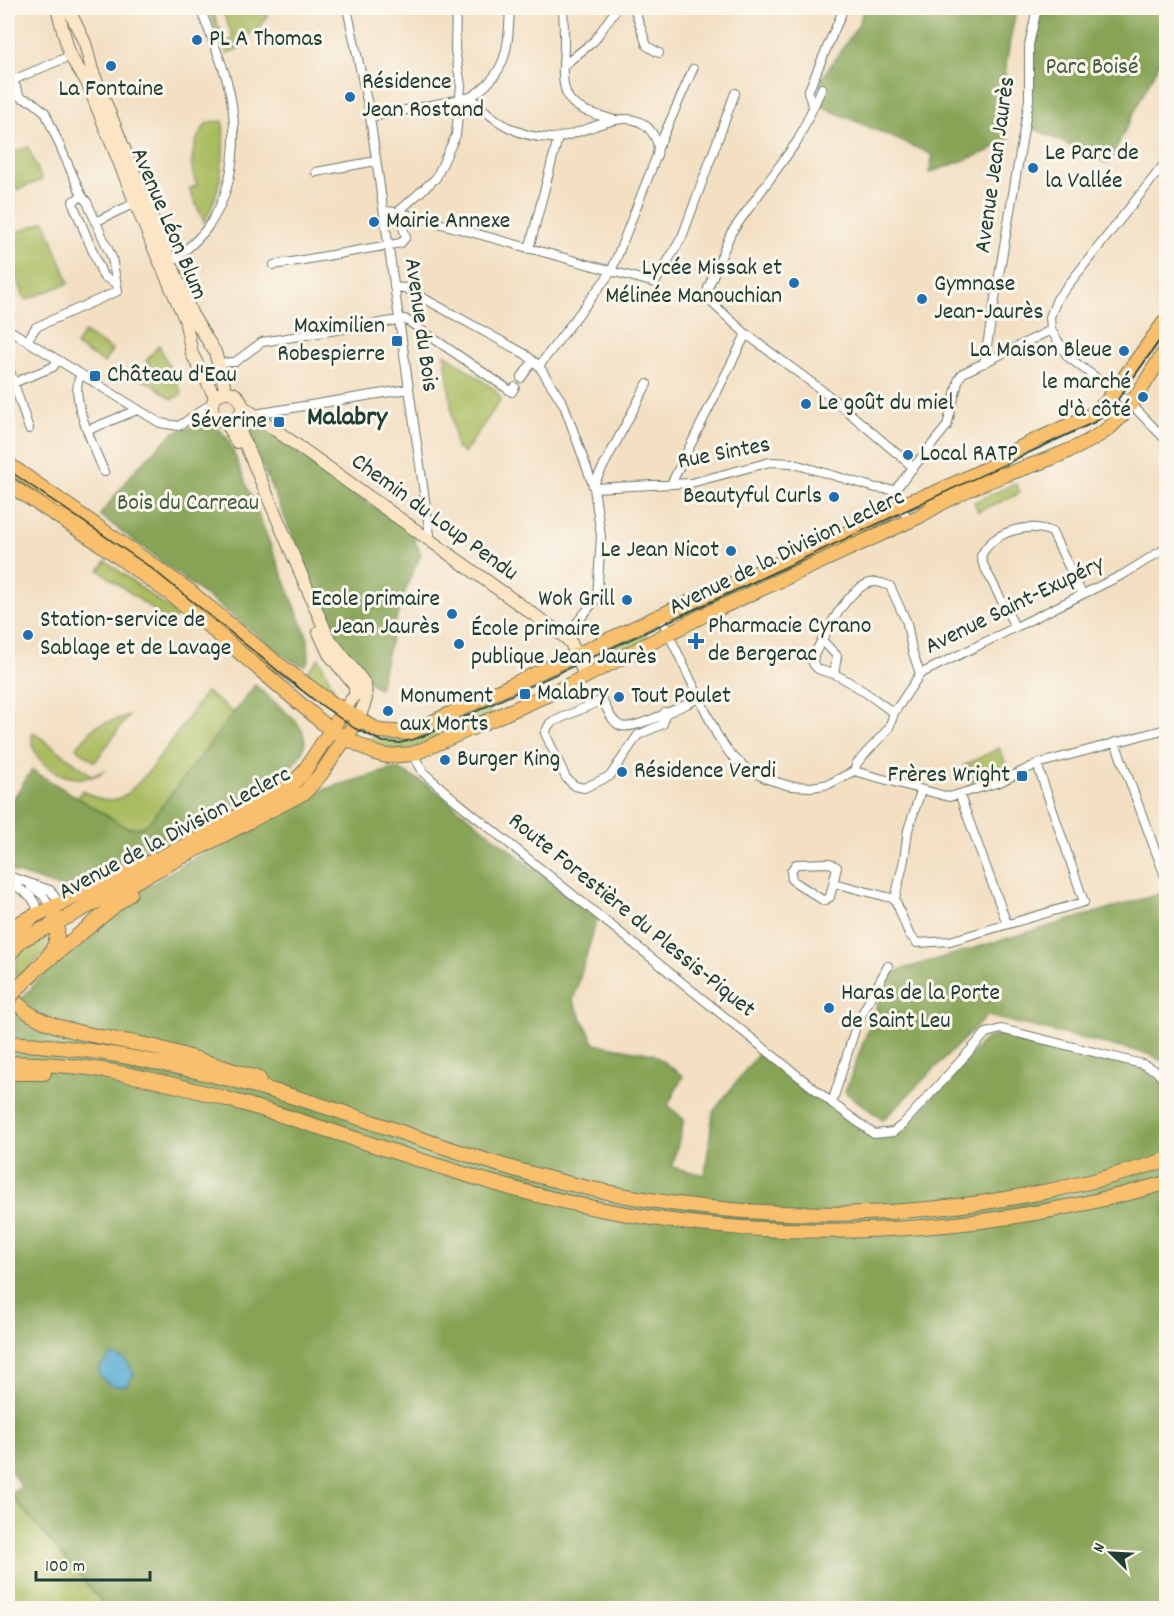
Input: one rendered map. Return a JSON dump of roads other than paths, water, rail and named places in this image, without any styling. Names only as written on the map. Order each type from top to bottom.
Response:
[{"type":"main road","name":"Avenue Léon Blum","points":[[57,8],[70,56],[87,82],[185,320],[195,360],[218,397]]},
{"type":"main road","name":"Avenue Léon Blum","points":[[68,8],[192,315],[217,358],[218,397]]},
{"type":"main road","points":[[67,42],[81,37]]},
{"type":"main road","points":[[78,68],[92,63]]},
{"type":"main road","name":"Avenue de la Division Leclerc","points":[[34,916],[187,845],[291,785],[303,773],[331,730],[354,709],[374,728],[399,734],[419,730],[486,696],[660,616],[748,578],[901,506],[977,474],[1015,450],[1091,415],[1100,410],[1167,320]]},
{"type":"main road","name":"Avenue de la Division Leclerc","points":[[8,484],[99,543],[172,595],[331,730],[362,747],[387,756],[413,754],[585,676],[669,635],[702,616],[998,477],[1024,470],[1094,437],[1110,426],[1167,350]]},
{"type":"main road","points":[[195,360],[206,352],[217,358]]},
{"type":"main road","points":[[218,397],[325,647],[356,686],[354,709],[346,739]]},
{"type":"main road","name":"Chemin du Loup Pendu","points":[[218,397],[239,398],[242,406],[565,638],[571,643],[585,676]]},
{"type":"main road","points":[[226,419],[242,406]]},
{"type":"main road","points":[[8,464],[170,576],[275,662],[354,709]]},
{"type":"main road","name":"Avenue de la Division Leclerc","points":[[8,956],[21,940],[166,868],[295,799],[312,786],[346,739]]},
{"type":"main road","points":[[36,970],[131,892],[166,868]]},
{"type":"main road","points":[[55,956],[71,934],[56,906]]},
{"type":"main road","points":[[8,928],[34,916]]},
{"type":"main road","points":[[8,937],[34,916]]},
{"type":"main road","points":[[8,999],[36,970],[57,943],[63,920]]},
{"type":"main road","points":[[8,991],[20,1008],[43,1021],[188,1057],[266,1082],[278,1092]]},
{"type":"main road","points":[[8,1043],[105,1052],[278,1092],[433,1145],[534,1175],[640,1198],[742,1211],[846,1214],[944,1208],[1052,1191],[1126,1173],[1167,1160]]},
{"type":"main road","points":[[8,1063],[106,1070],[154,1080],[264,1109],[497,1184],[602,1210],[669,1221],[791,1231],[900,1230],[1059,1209],[1167,1183]]},
{"type":"main road","points":[[8,1073],[45,1073],[141,1083],[154,1080]]},
{"type":"street","points":[[170,263],[207,228],[221,204],[232,170],[232,110],[227,82],[200,8]]},
{"type":"street","name":"Avenue du Bois","points":[[347,8],[361,61],[370,117],[431,542]]},
{"type":"street","points":[[398,212],[425,190],[442,169],[456,135],[461,101],[455,50],[456,8]]},
{"type":"street","points":[[370,117],[461,101],[471,97],[492,81],[503,62],[510,8]]},
{"type":"street","points":[[563,8],[562,87],[569,100],[588,111],[616,120]]},
{"type":"street","points":[[563,66],[594,40],[617,8]]},
{"type":"street","points":[[634,8],[647,45],[659,53]]},
{"type":"street","points":[[813,108],[808,92],[844,8]]},
{"type":"street","name":"Avenue Jean Jaurès","points":[[984,363],[1029,100],[1029,45],[1037,8]]},
{"type":"street","points":[[27,341],[36,327],[118,291],[112,258],[45,112],[33,102],[20,97],[10,81],[70,56]]},
{"type":"street","points":[[521,378],[611,272],[659,146],[693,69]]},
{"type":"street","points":[[822,88],[798,140],[731,233],[708,288],[712,303],[746,334],[827,394],[913,466]]},
{"type":"street","points":[[384,211],[398,212],[655,283],[684,231],[735,93]]},
{"type":"street","points":[[471,97],[493,119],[530,136],[558,138],[616,120],[632,120],[644,123],[659,146]]},
{"type":"street","points":[[529,249],[558,138]]},
{"type":"street","points":[[316,172],[376,161]]},
{"type":"street","points":[[1167,162],[1058,299],[1050,317],[1051,330],[1068,357],[1130,402],[1167,440]]},
{"type":"street","points":[[82,196],[73,201],[74,206],[103,276],[115,283]]},
{"type":"street","points":[[95,222],[135,203]]},
{"type":"street","points":[[274,266],[401,243],[406,237],[398,212]]},
{"type":"street","points":[[394,286],[405,288],[518,350],[536,363],[564,405],[594,487],[601,536],[597,598],[565,638]]},
{"type":"street","points":[[217,358],[235,362],[262,342],[399,319],[410,322],[512,392],[515,387]]},
{"type":"street","points":[[8,329],[137,410],[165,425],[179,426],[188,422],[218,397]]},
{"type":"street","points":[[908,521],[895,490],[947,426],[958,378],[963,373],[1051,330]]},
{"type":"street","points":[[671,484],[746,334]]},
{"type":"street","points":[[14,383],[53,367],[58,360]]},
{"type":"street","points":[[8,365],[29,429]]},
{"type":"street","points":[[81,375],[77,381],[76,390],[104,472]]},
{"type":"street","points":[[594,487],[647,384]]},
{"type":"street","points":[[255,414],[409,389]]},
{"type":"street","points":[[88,430],[137,410]]},
{"type":"street","points":[[188,422],[226,419]]},
{"type":"street","name":"Rue Sintes","points":[[594,487],[691,483],[742,468],[780,462],[812,468],[887,490],[895,490]]},
{"type":"street","points":[[1015,627],[983,564],[981,556],[993,540],[1026,527],[1037,526],[1052,532],[1082,594]]},
{"type":"street","name":"Avenue Saint-Exupéry","points":[[854,771],[856,763],[889,728],[894,713],[920,674],[1124,574],[1167,548]]},
{"type":"street","points":[[894,713],[834,674],[820,670],[813,663],[822,640],[850,595],[862,586],[876,582],[890,586],[907,622],[912,650],[920,674]]},
{"type":"street","points":[[660,616],[717,735],[730,754],[747,769],[767,779],[790,786],[812,787],[829,784],[854,771],[868,773],[938,796],[960,796],[1000,782],[1037,764],[1167,729]]},
{"type":"street","points":[[822,640],[837,656],[834,674]]},
{"type":"street","points":[[665,712],[663,724],[638,735],[610,776],[584,788],[575,786],[566,778],[545,733],[550,723],[602,699],[614,721],[621,726],[632,727],[665,712],[700,698]]},
{"type":"street","points":[[1115,742],[1166,879]]},
{"type":"street","name":"Route Forestière du Plessis-Piquet","points":[[413,754],[423,772],[455,800],[832,1103],[874,1134],[893,1132],[986,1033],[1001,1029],[1142,1064],[1165,1080]]},
{"type":"street","points":[[921,791],[908,830],[904,861],[895,899],[909,934],[917,943],[950,941],[1084,902],[1037,764]]},
{"type":"street","points":[[960,796],[1007,924]]},
{"type":"street","points":[[830,863],[837,867],[834,883],[830,897],[824,901],[792,880],[791,871],[796,864],[830,863]]},
{"type":"street","points":[[8,879],[50,890],[56,906]]},
{"type":"street","points":[[8,879],[34,901],[37,907],[34,916]]},
{"type":"street","points":[[834,883],[895,899]]},
{"type":"street","points":[[832,1103],[857,1023],[888,966]]},
{"type":"water","points":[[111,1355],[126,1360],[134,1374],[127,1385],[112,1385],[99,1375],[100,1367]]},
{"type":"tram line","points":[[8,470],[150,567],[314,700],[354,728],[383,742],[400,743],[422,737],[1095,422],[1112,408],[1166,331]]},
{"type":"place","name":"PL A Thomas","points":[[197,40]]},
{"type":"place","name":"La Fontaine","points":[[111,66]]},
{"type":"place","name":"Résidence Jean Rostand","points":[[350,97]]},
{"type":"place","name":"Le Parc de la Vallée","points":[[1033,168]]},
{"type":"place","name":"Mairie Annexe","points":[[374,222]]},
{"type":"place","name":"Lycée Missak et Mélinée Manouchian","points":[[794,283]]},
{"type":"place","name":"Gymnase Jean-Jaurès","points":[[922,299]]},
{"type":"place","name":"Maximilien Robespierre","points":[[397,341]]},
{"type":"place","name":"La Maison Bleue","points":[[1124,351]]},
{"type":"place","name":"Château d'Eau","points":[[95,376]]},
{"type":"place","name":"le marché d'à côté","points":[[1143,397]]},
{"type":"place","name":"Le goût du miel","points":[[806,404]]},
{"type":"place","name":"Séverine","points":[[279,422]]},
{"type":"place","name":"Local RATP","points":[[908,455]]},
{"type":"place","name":"Beautyful Curls","points":[[834,497]]},
{"type":"place","name":"Le Jean Nicot","points":[[731,551]]},
{"type":"place","name":"Wok Grill","points":[[627,600]]},
{"type":"place","name":"Ecole primaire Jean Jaurès","points":[[452,614]]},
{"type":"place","name":"Station-service de Sablage et de Lavage","points":[[28,635]]},
{"type":"place","name":"Pharmacie Cyrano de Bergerac","points":[[696,641]]},
{"type":"place","name":"École primaire publique Jean Jaurès","points":[[459,644]]},
{"type":"place","name":"Malabry","points":[[525,694]]},
{"type":"place","name":"Tout Poulet","points":[[619,697]]},
{"type":"place","name":"Monument aux Morts","points":[[388,711]]},
{"type":"place","name":"Burger King","points":[[445,760]]},
{"type":"place","name":"Résidence Verdi","points":[[622,772]]},
{"type":"place","name":"Frères Wright","points":[[1022,776]]},
{"type":"place","name":"Haras de la Porte de Saint Leu","points":[[829,1008]]},
{"type":"district","name":"Malabry","points":[[347,418]]},
{"type":"park label","name":"Parc Boisé","points":[[1092,68]]},
{"type":"park label","name":"Bois du Carreau","points":[[188,504]]}]
